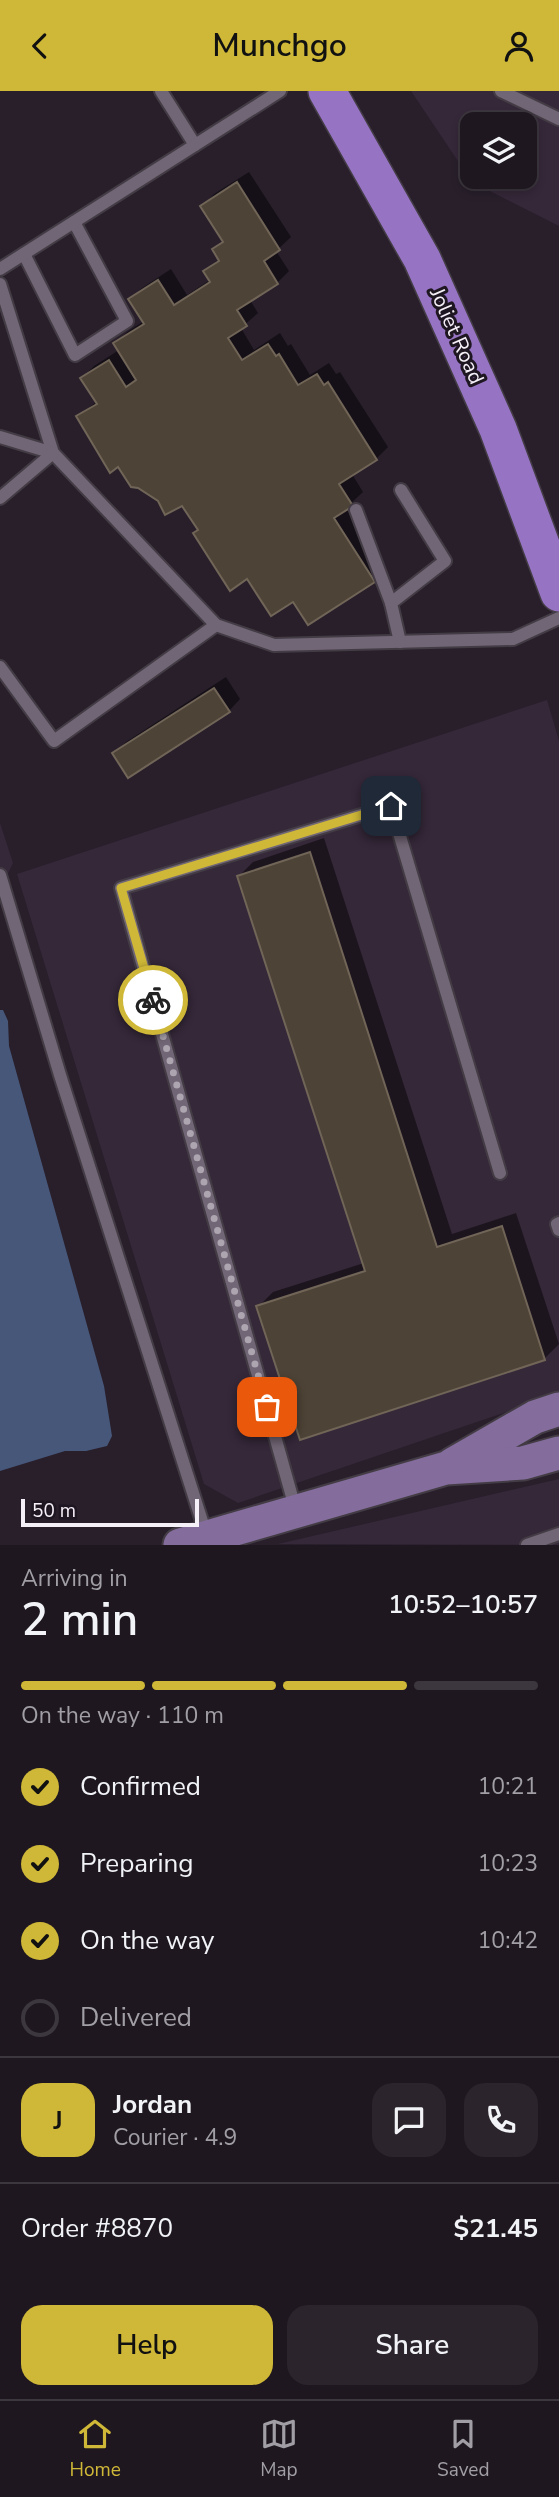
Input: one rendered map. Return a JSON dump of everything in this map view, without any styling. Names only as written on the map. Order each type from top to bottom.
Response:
[{"type":"main road","name":"Joliet Road","points":[[327,91],[422,259],[498,429],[559,593]]},
{"type":"street","points":[[446,1468],[534,1417],[559,1409]]},
{"type":"street","points":[[194,1541],[446,1468],[523,1464],[559,1453]]},
{"type":"lane","points":[[161,91],[195,145]]},
{"type":"lane","points":[[0,269],[280,91]]},
{"type":"lane","points":[[501,91],[559,119]]},
{"type":"lane","points":[[24,254],[75,355],[127,321],[74,222]]},
{"type":"lane","points":[[0,284],[53,453],[216,625],[274,645],[513,639],[559,618]]},
{"type":"lane","points":[[0,437],[53,453]]},
{"type":"lane","points":[[0,498],[53,453]]},
{"type":"lane","points":[[391,603],[445,561],[401,490]]},
{"type":"lane","points":[[356,510],[391,603],[400,642]]},
{"type":"lane","points":[[0,667],[54,741],[216,625]]},
{"type":"lane","points":[[296,1511],[121,888],[391,806],[500,1173]]},
{"type":"lane","points":[[0,875],[194,1541]]},
{"type":"lane","points":[[559,1223],[559,1230]]},
{"type":"lane","points":[[527,1545],[559,1534]]},
{"type":"shaded area","points":[[411,91],[559,91],[559,226],[486,189],[537,189],[537,112],[460,112],[460,164]]},
{"type":"shaded area","points":[[547,700],[559,741],[559,1394],[238,1503],[204,1484],[17,874]]},
{"type":"shaded area","points":[[0,823],[13,863],[0,890]]},
{"type":"shaded area","points":[[559,1479],[559,1545],[278,1544]]},
{"type":"water","points":[[0,1010],[3,1010],[8,1021],[9,1046],[104,1386],[112,1436],[107,1446],[86,1451],[65,1451],[0,1471]]},
{"type":"building","points":[[237,182],[280,250],[264,261],[278,284],[237,310],[247,326],[228,338],[242,360],[268,344],[276,356],[279,354],[298,385],[317,374],[324,385],[328,382],[377,460],[339,484],[353,506],[334,518],[375,582],[308,625],[293,602],[271,616],[247,579],[230,591],[193,533],[198,530],[182,506],[165,515],[158,501],[138,488],[131,487],[118,467],[110,473],[76,416],[97,404],[80,378],[109,360],[126,387],[136,380],[113,343],[144,324],[128,299],[158,280],[174,305],[210,282],[203,271],[219,261],[212,249],[223,242],[200,206]]},
{"type":"building","points":[[214,688],[230,712],[128,778],[112,753]]},
{"type":"building","points":[[310,852],[437,1247],[502,1226],[545,1360],[300,1440],[256,1306],[365,1271],[237,876]]},
{"type":"way so far","points":[[153,1000],[267,1407]]},
{"type":"route","points":[[153,1000],[121,888],[391,806]]}]
